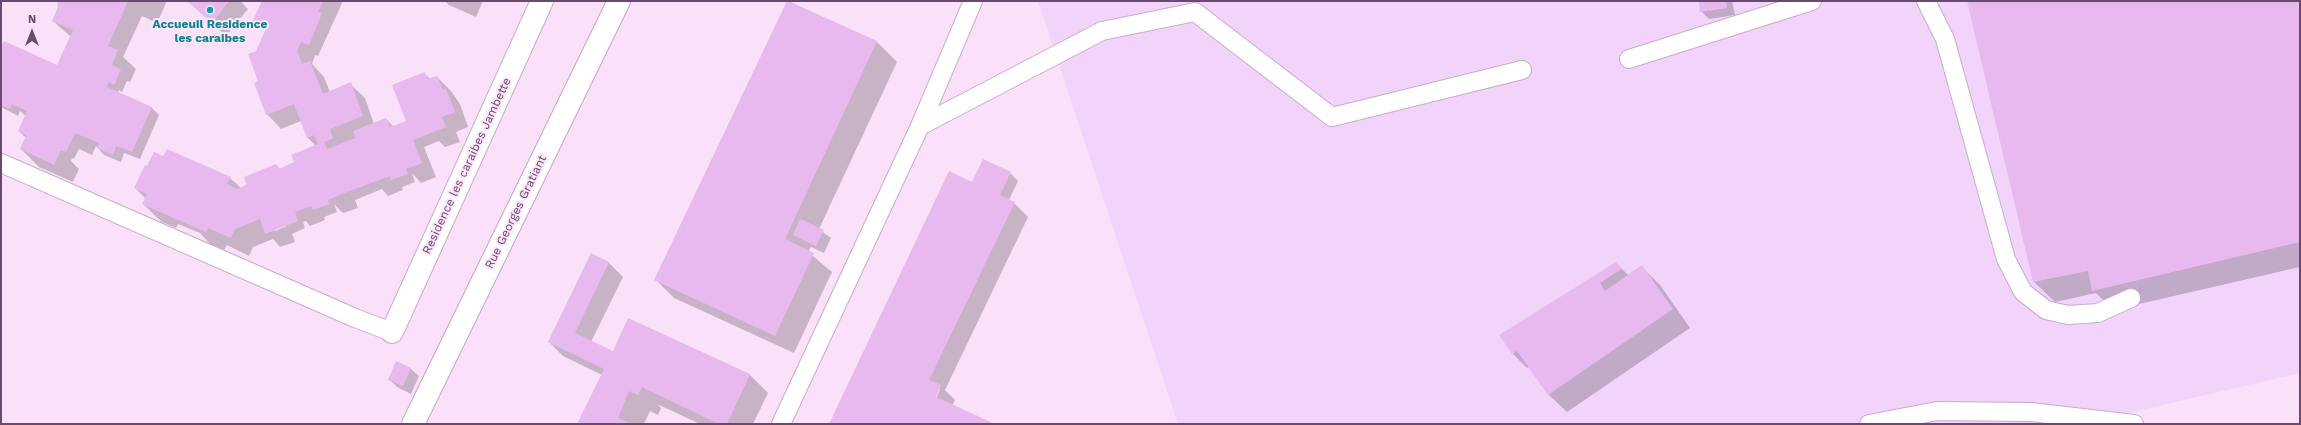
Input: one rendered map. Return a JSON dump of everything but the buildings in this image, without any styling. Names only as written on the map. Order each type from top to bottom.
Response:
[{"type":"main road","name":"Residence les caraibes Jambette","points":[[392,332],[542,1]]},
{"type":"main road","name":"Rue Georges Gratiant","points":[[413,424],[619,1]]},
{"type":"main road","name":"Rue Georges Gratiant","points":[[427,424],[632,1]]},
{"type":"lane","points":[[781,424],[920,126],[973,1]]},
{"type":"lane","points":[[1630,59],[1812,1]]},
{"type":"lane","points":[[1926,1],[1945,39],[2006,260],[2023,292],[2046,310],[2068,315],[2098,313],[2131,298]]},
{"type":"lane","points":[[920,126],[1102,31],[1195,12],[1332,117],[1522,70]]},
{"type":"lane","points":[[1,163],[356,318],[392,332]]},
{"type":"lane","points":[[1869,424],[1937,411],[2031,412],[2134,424]]},
{"type":"shaded area","points":[[1038,1],[2300,1],[2300,373],[2081,424],[1178,424]]},
{"type":"place","name":"Accueuil Residence les caraibes","points":[[210,10]]}]
